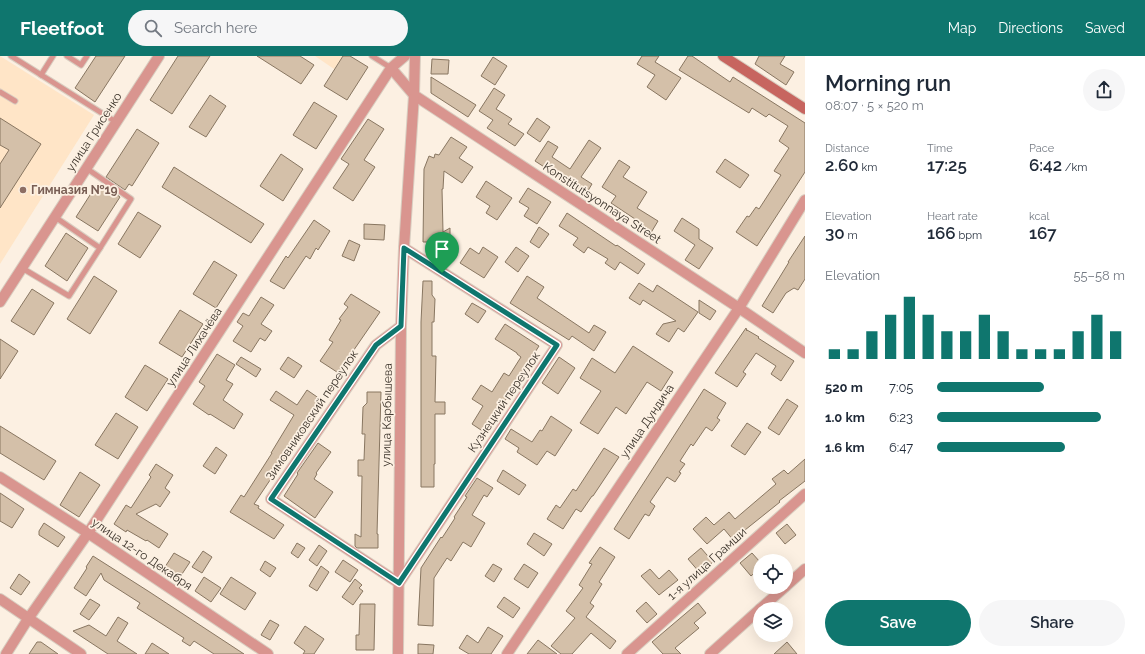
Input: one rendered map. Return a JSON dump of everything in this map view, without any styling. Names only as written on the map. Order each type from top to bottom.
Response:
[{"type":"street","name":"улица Грисенко","points":[[0,302],[159,56]]},
{"type":"street","name":"улица Лихачёва","points":[[6,654],[28,619],[88,533],[391,68],[405,56]]},
{"type":"street","name":"улица Карбышева","points":[[398,654],[401,326],[415,56]]},
{"type":"street","points":[[724,56],[805,109]]},
{"type":"street","name":"Konstitutsyonnaya Street","points":[[391,68],[414,95],[739,308],[805,353]]},
{"type":"street","name":"улица Дундича","points":[[506,654],[739,308],[805,200]]},
{"type":"street","name":"Кузнецкий переулок","points":[[399,583],[557,345],[404,248]]},
{"type":"street","name":"Зимовниковский переулок","points":[[399,583],[271,499],[376,345],[401,326]]},
{"type":"street","name":"улица 12-го Декабря","points":[[0,477],[88,533],[268,654]]},
{"type":"street","name":"1-я улица Грамши","points":[[626,654],[805,494]]},
{"type":"street","points":[[793,579],[805,569]]},
{"type":"street","points":[[768,602],[776,594]]},
{"type":"street","points":[[0,599],[81,654]]},
{"type":"street","points":[[710,654],[753,615]]},
{"type":"lane","points":[[11,56],[116,122]]},
{"type":"lane","points":[[41,75],[53,56]]},
{"type":"lane","points":[[67,56],[81,65],[87,56]]},
{"type":"lane","points":[[372,56],[391,68]]},
{"type":"lane","points":[[0,92],[15,101]]},
{"type":"lane","points":[[22,268],[69,296],[100,248],[131,199],[86,168]]},
{"type":"lane","points":[[55,217],[100,248]]},
{"type":"shaded area","name":"Гимназия №19","points":[[0,56],[94,115],[0,264]]},
{"type":"shaded area","points":[[315,56],[343,56],[334,69]]},
{"type":"building","points":[[96,56],[125,56],[95,102],[75,88]]},
{"type":"building","points":[[178,56],[210,56],[172,114],[150,100]]},
{"type":"building","points":[[257,56],[300,56],[314,65],[301,84]]},
{"type":"building","points":[[343,56],[350,56],[368,67],[347,100],[324,86]]},
{"type":"building","points":[[642,56],[659,56],[655,62],[681,78],[666,100],[647,87],[655,75],[637,64]]},
{"type":"building","points":[[688,56],[692,56],[730,82],[733,77],[805,123],[805,172],[757,246],[736,232],[747,216],[749,217],[756,207],[759,209],[781,175],[774,171],[789,148],[779,141],[788,126],[769,114],[766,117],[752,108],[749,113],[679,70]]},
{"type":"building","points":[[759,56],[785,56],[780,64],[794,72],[786,85],[755,64]]},
{"type":"building","points":[[493,57],[507,66],[495,85],[481,76]]},
{"type":"building","points":[[432,59],[449,60],[448,74],[431,74]]},
{"type":"building","points":[[431,77],[476,105],[468,117],[431,93]]},
{"type":"building","points":[[494,88],[505,95],[496,109],[512,119],[508,124],[524,134],[515,146],[487,128],[493,120],[479,111]]},
{"type":"building","points":[[210,95],[226,106],[206,137],[189,127]]},
{"type":"building","points":[[314,102],[337,116],[316,149],[293,135]]},
{"type":"building","points":[[0,118],[41,144],[0,208],[0,164],[9,150],[0,145]]},
{"type":"building","points":[[537,118],[550,127],[540,142],[527,133]]},
{"type":"building","points":[[368,119],[384,129],[364,160],[375,167],[353,201],[333,188],[349,164],[341,159]]},
{"type":"building","points":[[137,129],[159,143],[132,186],[129,184],[125,190],[106,177]]},
{"type":"building","points":[[451,137],[467,147],[459,158],[473,167],[462,183],[444,171],[442,189],[443,232],[450,228],[450,242],[423,242],[424,169],[429,156],[434,158],[435,154],[439,155]]},
{"type":"building","points":[[589,140],[601,148],[581,177],[592,184],[586,194],[535,161],[548,141],[558,147],[552,157],[570,169]]},
{"type":"building","points":[[281,154],[303,169],[283,201],[260,186]]},
{"type":"building","points":[[725,159],[749,175],[740,188],[716,172]]},
{"type":"building","points":[[619,160],[630,167],[623,177],[647,192],[637,208],[658,221],[649,236],[634,226],[638,221],[611,203],[616,196],[602,187]]},
{"type":"building","points":[[174,167],[264,224],[251,243],[162,187]]},
{"type":"building","points":[[486,181],[512,198],[497,220],[486,213],[490,206],[476,197]]},
{"type":"building","points":[[97,184],[100,186],[102,184],[120,197],[98,231],[76,217]]},
{"type":"building","points":[[528,188],[551,202],[537,224],[524,216],[529,208],[519,202]]},
{"type":"building","points":[[138,212],[161,226],[140,258],[118,244]]},
{"type":"building","points":[[567,213],[645,264],[638,274],[620,262],[615,270],[605,263],[608,259],[588,247],[584,253],[573,245],[578,238],[559,226]]},
{"type":"building","points":[[682,218],[699,229],[699,239],[713,248],[699,269],[685,260],[695,245],[674,231]]},
{"type":"building","points":[[314,220],[330,231],[318,250],[316,248],[310,259],[306,256],[284,289],[270,281],[286,256],[288,258]]},
{"type":"building","points":[[364,224],[385,225],[384,240],[364,239]]},
{"type":"building","points":[[539,227],[549,234],[539,248],[530,242]]},
{"type":"building","points":[[66,233],[88,248],[67,281],[45,266]]},
{"type":"building","points":[[805,236],[805,279],[798,290],[794,288],[786,293],[773,313],[762,306]]},
{"type":"building","points":[[349,240],[360,245],[354,261],[342,256]]},
{"type":"building","points":[[483,247],[498,257],[484,278],[460,263],[470,248],[479,254]]},
{"type":"building","points":[[516,247],[529,256],[518,272],[505,262]]},
{"type":"building","points":[[214,261],[237,275],[216,308],[193,294]]},
{"type":"building","points":[[94,276],[117,291],[90,334],[67,319]]},
{"type":"building","points":[[527,276],[544,287],[537,298],[589,333],[594,325],[606,332],[594,351],[572,336],[569,340],[510,303]]},
{"type":"building","points":[[423,281],[432,281],[432,295],[435,299],[434,322],[432,322],[432,356],[436,356],[435,402],[445,402],[445,414],[435,414],[434,487],[421,487],[421,322]]},
{"type":"building","points":[[639,283],[653,292],[657,285],[698,312],[684,332],[678,328],[669,342],[656,334],[663,324],[676,321],[643,300],[640,305],[629,298]]},
{"type":"building","points":[[32,289],[54,303],[34,335],[11,321]]},
{"type":"building","points":[[351,294],[380,312],[349,357],[350,358],[340,374],[320,361],[333,342],[329,340],[341,320],[339,319],[348,307],[344,304]]},
{"type":"building","points":[[261,297],[274,305],[261,324],[272,331],[265,341],[260,338],[251,352],[233,341],[243,326],[237,322],[243,313],[249,316]]},
{"type":"building","points":[[699,300],[716,311],[710,320],[699,313]]},
{"type":"building","points":[[472,303],[486,311],[478,323],[465,314]]},
{"type":"building","points":[[180,310],[203,324],[182,357],[159,343]]},
{"type":"building","points":[[505,324],[539,346],[523,371],[525,371],[484,432],[472,424],[483,406],[472,399],[481,385],[492,392],[504,373],[509,376],[521,357],[495,339]]},
{"type":"building","points":[[746,328],[747,331],[759,337],[758,338],[794,361],[781,381],[771,374],[776,366],[756,353],[743,372],[746,374],[737,387],[715,373]]},
{"type":"building","points":[[0,339],[18,351],[0,379]]},
{"type":"building","points":[[633,346],[673,372],[661,391],[647,382],[626,414],[616,407],[598,434],[580,423],[601,391],[580,378],[592,358],[615,373]]},
{"type":"building","points":[[217,354],[235,365],[226,380],[233,384],[223,400],[243,414],[234,429],[193,404],[205,386],[199,382]]},
{"type":"building","points":[[241,357],[261,369],[256,377],[236,364]]},
{"type":"building","points":[[288,357],[302,366],[294,378],[280,369]]},
{"type":"building","points":[[559,357],[575,368],[558,394],[542,383]]},
{"type":"building","points":[[145,365],[168,379],[147,411],[125,397]]},
{"type":"building","points":[[704,389],[726,403],[717,418],[720,420],[712,431],[706,427],[693,446],[691,444],[680,461],[685,464],[679,472],[681,473],[675,482],[667,477],[650,502],[655,506],[649,516],[645,514],[629,539],[614,529]]},
{"type":"building","points":[[307,390],[323,401],[254,504],[259,506],[258,508],[284,525],[274,539],[230,512],[241,495],[244,497],[294,415],[270,400],[276,391],[297,405]]},
{"type":"building","points":[[367,392],[381,392],[377,534],[378,548],[357,548],[355,546],[355,534],[361,537],[362,476],[358,476],[358,460],[364,460],[365,434],[362,434],[363,407],[367,403]]},
{"type":"building","points":[[787,399],[798,406],[779,435],[768,428]]},
{"type":"building","points":[[116,413],[138,427],[118,459],[95,445]]},
{"type":"building","points":[[551,416],[572,430],[555,456],[547,451],[537,465],[517,452],[519,448],[505,439],[511,429],[532,442],[540,430],[542,431]]},
{"type":"building","points":[[747,423],[761,432],[745,455],[731,446]]},
{"type":"building","points":[[0,426],[56,461],[44,480],[0,453]]},
{"type":"building","points":[[318,443],[331,452],[316,473],[317,474],[314,479],[333,492],[315,518],[284,496],[298,474],[297,473]]},
{"type":"building","points":[[216,447],[227,455],[215,474],[203,466]]},
{"type":"building","points":[[604,448],[619,457],[581,512],[576,509],[563,529],[547,519],[556,505],[560,508],[573,489],[576,491]]},
{"type":"building","points":[[805,459],[805,481],[779,501],[780,502],[745,530],[746,531],[734,541],[724,529],[707,544],[693,529],[706,517],[714,525],[729,512],[735,519],[776,484],[772,479],[784,470],[788,474]]},
{"type":"building","points":[[156,464],[173,475],[165,488],[170,492],[160,507],[156,504],[136,514],[168,534],[159,548],[127,530],[126,532],[114,524],[126,505],[131,508],[151,477],[149,475]]},
{"type":"building","points":[[503,470],[526,485],[519,495],[497,481]]},
{"type":"building","points":[[80,472],[100,485],[79,517],[60,505]]},
{"type":"building","points":[[477,478],[493,488],[487,497],[484,495],[472,515],[485,523],[471,547],[463,542],[451,561],[447,558],[434,578],[433,626],[418,625],[421,568],[455,518],[454,517],[467,497],[465,496]]},
{"type":"building","points":[[0,493],[24,509],[12,528],[0,521]]},
{"type":"building","points":[[44,523],[65,537],[58,547],[39,535],[39,531]]},
{"type":"building","points":[[787,524],[796,535],[785,544],[776,533]]},
{"type":"building","points":[[534,533],[552,544],[544,556],[527,544]]},
{"type":"building","points":[[297,543],[305,548],[298,558],[291,553]]},
{"type":"building","points":[[319,545],[327,551],[317,566],[309,560]]},
{"type":"building","points":[[600,547],[615,557],[599,582],[602,584],[590,603],[594,606],[586,617],[616,641],[610,649],[591,633],[572,654],[561,654],[551,646],[575,618],[566,611],[583,588],[579,585],[592,564],[589,563]]},
{"type":"building","points":[[701,548],[713,562],[700,573],[688,559]]},
{"type":"building","points":[[203,551],[212,557],[202,573],[192,567]]},
{"type":"building","points":[[174,553],[190,562],[178,580],[163,570]]},
{"type":"building","points":[[752,553],[753,574],[751,576],[740,563]]},
{"type":"building","points":[[93,556],[244,654],[214,654],[194,641],[190,646],[182,641],[184,638],[137,608],[140,603],[104,580],[101,573],[86,596],[74,588]]},
{"type":"building","points":[[343,560],[358,570],[350,582],[335,572]]},
{"type":"building","points":[[265,561],[276,568],[270,577],[260,570]]},
{"type":"building","points":[[493,564],[502,569],[494,582],[485,576]]},
{"type":"building","points":[[524,564],[538,573],[528,588],[514,579]]},
{"type":"building","points":[[321,566],[329,572],[317,591],[309,586]]},
{"type":"building","points":[[650,569],[659,579],[669,570],[678,580],[659,595],[641,576]]},
{"type":"building","points":[[19,574],[30,582],[21,595],[10,588]]},
{"type":"building","points":[[204,577],[221,588],[211,602],[195,591]]},
{"type":"building","points":[[231,577],[256,593],[245,610],[220,594]]},
{"type":"building","points":[[355,579],[362,585],[359,588],[363,591],[353,605],[342,597]]},
{"type":"building","points":[[504,597],[520,608],[513,618],[497,607]]},
{"type":"building","points":[[90,599],[100,605],[89,620],[80,614]]},
{"type":"building","points":[[646,602],[657,614],[647,623],[636,611]]},
{"type":"building","points":[[698,603],[706,613],[694,623],[699,628],[675,648],[681,654],[663,654],[652,642]]},
{"type":"building","points":[[360,604],[375,604],[374,650],[356,650],[356,635],[359,635]]},
{"type":"building","points":[[118,617],[128,623],[117,641],[137,654],[108,654],[73,631],[89,625],[106,636]]},
{"type":"building","points":[[270,620],[279,625],[270,640],[261,635]]},
{"type":"building","points":[[305,626],[324,639],[314,654],[303,654],[305,651],[294,643]]},
{"type":"building","points":[[488,627],[503,636],[491,654],[469,654],[459,648],[467,635],[478,643]]},
{"type":"building","points":[[538,640],[557,654],[527,654]]},
{"type":"building","points":[[37,642],[41,642],[58,654],[29,654]]},
{"type":"building","points":[[787,642],[797,654],[774,654]]},
{"type":"building","points":[[152,643],[169,654],[145,654]]},
{"type":"building","points":[[418,644],[434,645],[433,654],[418,654]]},
{"type":"place","name":"Гимназия №19","points":[[23,190]]},
{"type":"route","points":[[404,248],[442,273],[557,345],[399,583],[271,499],[376,345],[401,326],[404,248]]}]
